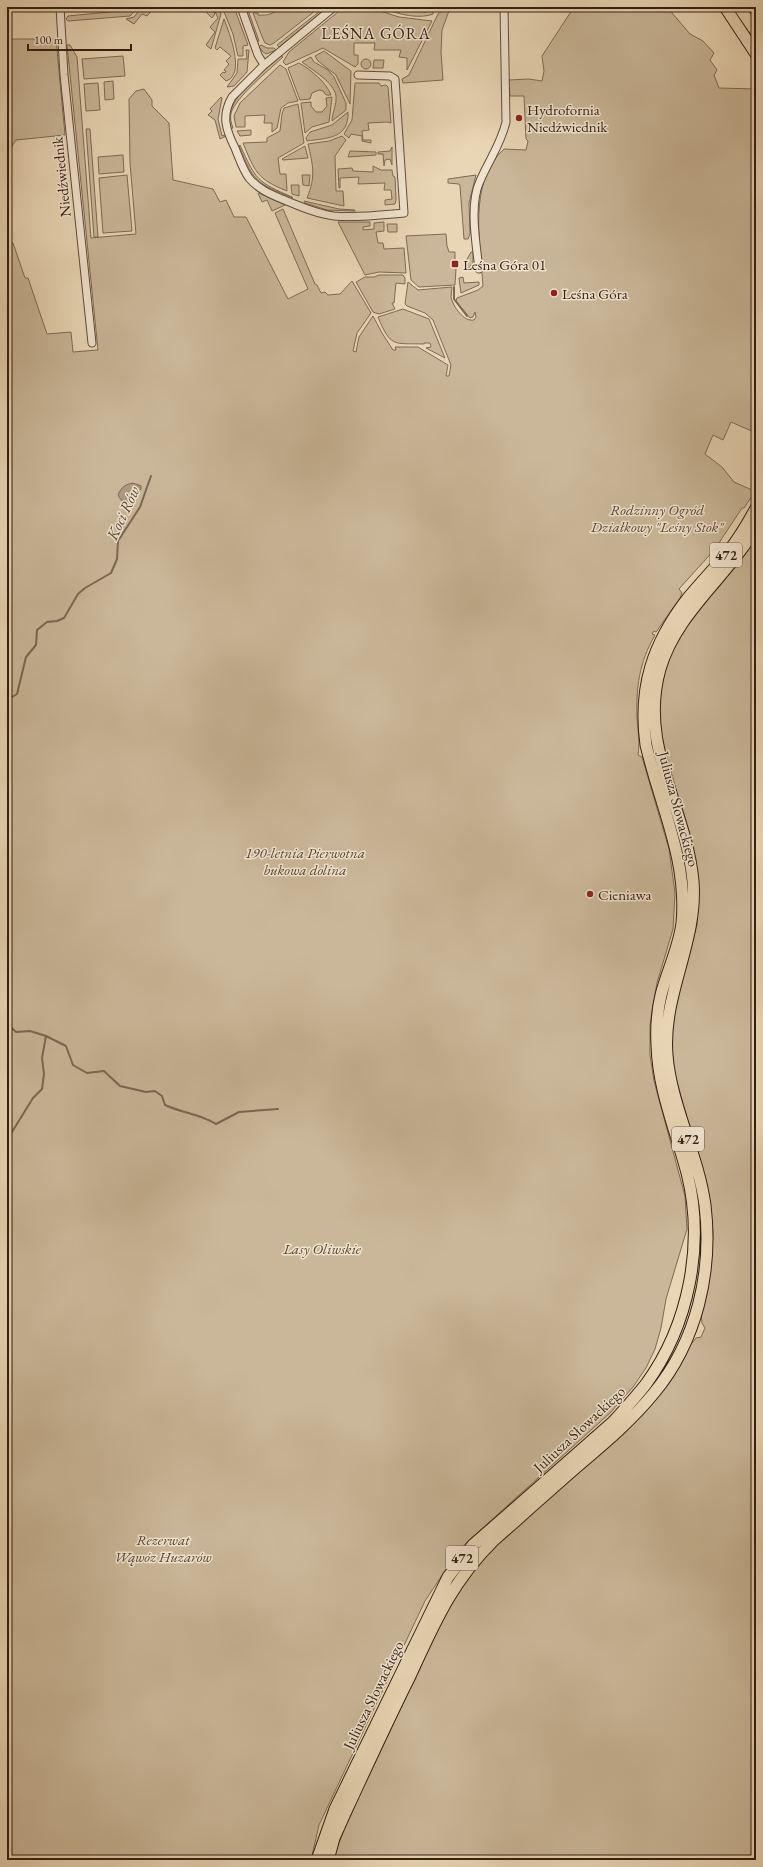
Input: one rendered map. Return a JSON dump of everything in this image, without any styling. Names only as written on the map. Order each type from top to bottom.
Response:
[{"type":"main road","points":[[725,7],[756,54]]},
{"type":"main road","points":[[740,7],[756,32]]},
{"type":"main road","name":"Juliusza Słowackiego","points":[[317,1860],[335,1809],[403,1678],[436,1598],[460,1560],[473,1545],[603,1430],[632,1401],[660,1362],[681,1316],[691,1272],[694,1228],[693,1211],[688,1176],[660,1076],[657,1047],[657,1019],[662,994],[680,930],[683,888],[675,844],[646,745],[644,729],[644,698],[646,681],[654,654],[670,624],[689,597],[730,550],[756,508]]},
{"type":"main road","name":"Juliusza Słowackiego","points":[[403,1678],[463,1574],[478,1555],[617,1432],[640,1409],[656,1391],[671,1370],[692,1326],[705,1275],[707,1241],[706,1216],[698,1170],[672,1084],[667,1058],[666,1040],[668,1013],[673,990],[690,934],[693,881],[684,837],[660,758],[654,727],[654,706],[660,669],[672,638],[695,606],[745,547],[756,528]]},
{"type":"main road","name":"Juliusza Słowackiego","points":[[328,1860],[334,1838],[387,1711]]},
{"type":"street","name":"Niedźwiednik","points":[[60,7],[64,75],[92,343]]},
{"type":"street","points":[[240,7],[258,55],[264,65]]},
{"type":"street","points":[[334,7],[264,65],[232,97],[225,115],[225,124],[247,175],[253,182],[262,190],[319,213],[334,216],[404,213],[395,79],[390,76],[358,75]]},
{"type":"street","points":[[479,269],[476,242],[476,195],[480,181],[502,137],[506,122],[504,7]]},
{"type":"green space","points":[[129,7],[138,7],[130,16],[68,21],[66,19],[68,16],[129,10]]},
{"type":"green space","points":[[142,7],[155,7],[147,16],[142,14],[134,24],[126,19],[134,17]]},
{"type":"green space","points":[[201,7],[212,7],[215,14],[212,18]]},
{"type":"green space","points":[[213,7],[218,7],[221,14],[211,49],[206,45],[215,32],[210,27],[218,18]]},
{"type":"green space","points":[[222,7],[234,7],[248,45],[243,46],[243,56],[238,56],[233,34]]},
{"type":"green space","points":[[244,7],[247,7],[259,41],[257,42]]},
{"type":"green space","points":[[274,7],[320,7],[270,45],[265,43],[253,13],[258,13],[258,15],[269,14],[276,11]]},
{"type":"green space","points":[[325,7],[328,7],[279,47],[277,45]]},
{"type":"green space","points":[[344,7],[374,9],[399,17],[432,21],[407,70],[407,58],[399,57],[401,50],[374,50],[375,43],[354,43],[354,55],[358,55],[358,64],[355,67],[323,48],[286,65],[283,62],[289,52]]},
{"type":"green space","points":[[379,7],[407,7],[407,11],[426,12],[426,7],[433,7],[433,14],[427,16],[413,16]]},
{"type":"green space","points":[[448,7],[497,7],[499,9],[450,8],[442,30],[441,52],[443,80],[403,83],[402,79],[409,75],[438,14]]},
{"type":"green space","name":"Lasy Oliwskie","points":[[574,7],[667,7],[690,34],[703,41],[714,53],[710,60],[717,70],[714,75],[719,88],[756,89],[756,433],[731,422],[723,440],[713,435],[705,454],[722,467],[734,482],[752,490],[754,493],[744,508],[742,508],[715,549],[679,589],[682,593],[680,598],[656,632],[654,631],[652,634],[655,635],[645,655],[642,665],[637,696],[639,742],[638,755],[642,757],[669,849],[675,893],[673,929],[657,983],[653,1005],[650,1025],[650,1055],[654,1081],[685,1196],[687,1229],[666,1299],[661,1328],[655,1349],[646,1368],[633,1387],[610,1413],[467,1542],[454,1557],[425,1601],[319,1825],[311,1860],[7,1860],[7,244],[13,243],[25,278],[28,278],[47,334],[71,332],[73,352],[98,350],[67,45],[70,45],[77,57],[91,238],[136,234],[130,163],[129,99],[136,91],[144,89],[152,100],[152,106],[169,123],[173,180],[213,189],[220,202],[226,200],[234,217],[246,217],[288,299],[308,289],[275,213],[283,209],[315,284],[321,293],[325,292],[328,295],[340,294],[352,281],[371,313],[357,333],[353,351],[356,352],[359,337],[373,316],[393,350],[396,350],[395,347],[418,347],[448,365],[446,376],[449,376],[451,365],[433,320],[425,313],[405,304],[408,282],[418,290],[452,287],[452,301],[460,313],[466,319],[470,320],[474,320],[476,317],[475,312],[473,317],[470,318],[456,301],[457,298],[478,290],[483,286],[479,213],[485,178],[493,163],[504,149],[526,150],[528,141],[526,139],[524,96],[510,96],[509,80],[529,79],[542,81],[544,71],[542,56]]},
{"type":"green space","points":[[224,19],[232,43],[235,62],[235,71],[232,77],[226,81],[220,75],[223,72],[225,73],[226,71],[224,70],[229,64],[226,61],[231,56],[220,47],[217,50],[215,48]]},
{"type":"green space","points":[[7,39],[56,39],[65,135],[16,140],[7,154]]},
{"type":"green space","points":[[261,45],[267,48],[274,48],[276,50],[266,54],[259,47]]},
{"type":"green space","points":[[246,50],[249,50],[247,72],[234,86],[227,87],[237,73],[238,59],[247,59]]},
{"type":"green space","points":[[324,51],[351,71],[350,104],[336,75],[318,61],[315,56]]},
{"type":"green space","points":[[123,56],[125,76],[84,79],[82,59]]},
{"type":"green space","points":[[281,56],[283,57],[246,91],[234,106],[231,113],[233,128],[230,129],[229,118],[232,108],[238,97],[254,78]]},
{"type":"green space","points":[[311,57],[314,62],[328,70],[334,77],[346,103],[346,110],[332,121],[336,96],[327,81],[302,62]]},
{"type":"green space","points":[[366,59],[371,64],[366,69],[361,64]]},
{"type":"green space","points":[[374,60],[384,60],[383,68],[373,68]]},
{"type":"green space","points":[[299,63],[318,77],[329,90],[331,95],[326,95],[323,91],[319,90],[312,93],[310,99],[300,100],[288,68]]},
{"type":"green space","points":[[280,65],[286,69],[298,101],[288,103],[281,108],[277,128],[272,132],[272,123],[264,123],[265,115],[245,116],[245,127],[236,127],[234,116],[240,103]]},
{"type":"green space","points":[[113,81],[114,99],[105,100],[104,82]]},
{"type":"green space","points":[[98,83],[100,110],[86,111],[84,84]]},
{"type":"green space","points":[[355,83],[379,83],[381,86],[386,85],[388,87],[391,123],[368,123],[369,130],[362,131],[363,140],[371,140],[371,143],[362,141],[362,136],[351,134],[349,138],[344,134],[352,120]]},
{"type":"green space","points":[[221,97],[218,119],[222,136],[226,136],[220,139],[215,120],[208,115],[212,111],[210,109]]},
{"type":"green space","points":[[332,97],[329,122],[312,127],[305,133],[301,103],[311,102],[311,106],[316,112],[322,112],[327,106],[326,98]]},
{"type":"green space","points":[[298,104],[304,143],[278,158],[280,174],[286,174],[287,191],[269,183],[258,173],[254,168],[243,143],[267,142],[267,138],[280,131],[284,108]]},
{"type":"green space","points":[[348,112],[345,128],[341,132],[329,138],[307,141],[306,138],[310,132],[332,125]]},
{"type":"green space","points":[[86,129],[90,129],[98,237],[94,237]]},
{"type":"green space","points":[[251,130],[251,135],[240,136],[237,131]]},
{"type":"green space","points":[[342,136],[346,140],[335,156],[336,191],[343,191],[344,206],[307,198],[313,177],[308,144],[329,141]]},
{"type":"green space","points":[[240,145],[254,173],[264,183],[293,198],[263,185],[253,175],[239,146]]},
{"type":"green space","points":[[305,146],[308,158],[282,159]]},
{"type":"green space","points":[[392,147],[392,165],[390,159],[385,160],[384,166],[383,154],[378,154],[378,152],[390,151]]},
{"type":"green space","points":[[350,151],[376,152],[376,155],[348,157]]},
{"type":"green space","points":[[123,155],[124,172],[99,174],[98,157]]},
{"type":"green space","points":[[373,166],[381,170],[392,170],[393,176],[395,177],[395,204],[385,205],[385,200],[392,199],[391,190],[384,190],[385,183],[358,184],[359,177],[340,178],[339,188],[338,169],[352,168],[353,171],[373,172]]},
{"type":"green space","points":[[127,175],[132,231],[103,233],[99,178]]},
{"type":"green space","points":[[302,175],[310,175],[309,186],[303,185]]},
{"type":"green space","points":[[476,175],[469,203],[470,234],[468,239],[464,239],[460,186],[459,184],[448,183],[448,179]]},
{"type":"green space","points":[[291,185],[299,185],[299,196],[292,194]]},
{"type":"green space","points":[[258,193],[285,205],[272,211],[267,200],[262,202]]},
{"type":"green space","points":[[304,201],[355,211],[327,210],[305,203]]},
{"type":"green space","points":[[338,222],[370,222],[370,226],[363,227],[363,230],[374,229],[374,223],[384,222],[384,231],[376,232],[378,243],[383,243],[384,249],[404,248],[406,273],[379,272],[365,275]]},
{"type":"green space","points":[[387,224],[397,224],[397,232],[388,232]]},
{"type":"green space","points":[[446,234],[449,252],[455,252],[455,262],[453,262],[453,267],[456,268],[455,285],[419,287],[411,280],[406,236]]},
{"type":"green space","points":[[471,252],[473,252],[473,263],[468,269],[464,265]]},
{"type":"green space","points":[[379,275],[403,275],[405,278],[405,284],[396,283],[394,303],[392,303],[395,309],[379,314],[373,312],[356,282],[365,277],[374,277]]},
{"type":"green space","points":[[463,277],[464,283],[479,282],[479,285],[461,293],[459,278]]},
{"type":"green space","points":[[403,309],[429,319],[445,358],[426,348],[431,347],[430,343],[406,344],[394,342],[390,339],[382,327],[378,317]]},
{"type":"green space","points":[[756,538],[756,1860],[333,1860],[346,1824],[454,1595],[488,1552],[626,1431],[690,1342],[692,1343],[696,1338],[701,1337],[705,1328],[702,1323],[701,1312],[711,1264],[713,1232],[707,1188],[673,1066],[671,1042],[675,1001],[697,925],[698,904],[663,748],[659,705],[660,684],[665,664],[674,644],[683,630],[693,616],[737,566]]},
{"type":"shaded area","points":[[133,483],[141,486],[141,489],[132,500],[125,502],[121,500],[118,495],[122,488]]},
{"type":"waterway","points":[[454,287],[454,299],[467,316]]},
{"type":"waterway","name":"Koci Rów","points":[[7,700],[17,694],[26,657],[36,645],[37,630],[47,622],[57,621],[64,618],[78,594],[85,588],[111,573],[117,559],[118,541],[140,507],[151,476]]},
{"type":"waterway","name":"Koci Rów","points":[[7,1024],[16,1032],[30,1031],[46,1036],[42,1058],[44,1074],[42,1089],[33,1098],[7,1140]]},
{"type":"waterway","points":[[46,1036],[66,1046],[73,1065],[87,1073],[104,1071],[120,1086],[146,1092],[155,1091],[162,1096],[165,1105],[204,1118],[216,1124],[239,1112],[278,1109]]},
{"type":"waterway","name":"Koci Rów","points":[[7,1331],[9,1335]]},
{"type":"place","name":"Hydrofornia Niedźwiednik","points":[[519,118]]},
{"type":"place","name":"Leśna Góra 01","points":[[455,264]]},
{"type":"place","name":"Leśna Góra","points":[[554,293]]},
{"type":"place","name":"Cieniawa","points":[[590,894]]},
{"type":"district","name":"LEŚNA GÓRA","points":[[376,33]]},
{"type":"park label","name":"Rodzinny Ogród Działkowy \"Leśny Stok\"","points":[[657,518]]},
{"type":"park label","name":"190-letnia Pierwotna bukowa dolina","points":[[305,860]]},
{"type":"park label","name":"Rezerwat Wąwóz Huzarów","points":[[163,1548]]}]
